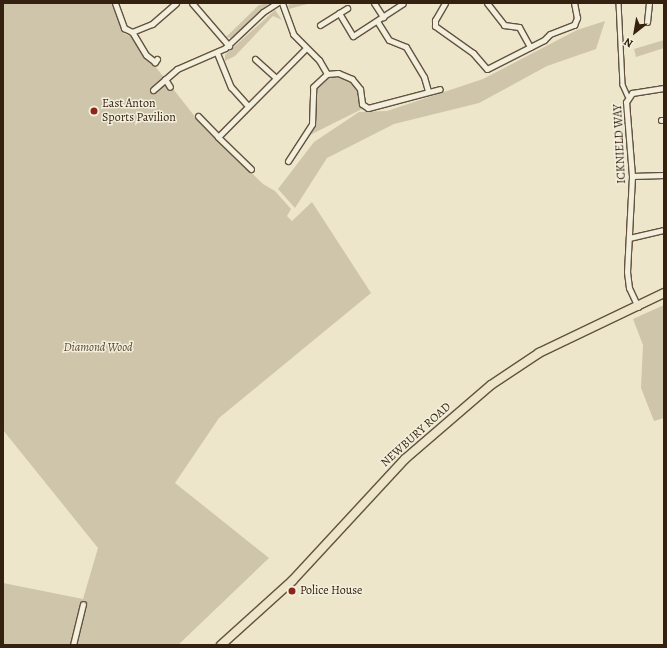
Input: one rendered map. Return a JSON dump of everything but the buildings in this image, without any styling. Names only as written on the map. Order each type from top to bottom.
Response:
[{"type":"main road","name":"NEWBURY ROAD","points":[[221,645],[292,581],[405,459],[491,385],[540,353],[638,307],[664,293]]},
{"type":"street","points":[[115,3],[124,28],[132,32],[146,55],[155,62],[157,59]]},
{"type":"street","points":[[132,32],[152,24],[176,3]]},
{"type":"street","points":[[192,3],[229,46]]},
{"type":"street","points":[[154,90],[165,79],[184,65],[217,53],[229,46],[263,12],[277,3]]},
{"type":"street","points":[[282,3],[291,30],[327,74]]},
{"type":"street","points":[[374,3],[382,17]]},
{"type":"street","points":[[445,3],[435,20],[435,26],[473,53],[486,69],[530,47],[549,34],[575,24],[574,3]]},
{"type":"street","points":[[487,3],[504,25],[519,28],[530,47]]},
{"type":"street","name":"ICKNIELD WAY","points":[[619,3],[624,85],[628,96],[632,176],[628,282],[638,307]]},
{"type":"street","points":[[647,22],[649,3]]},
{"type":"street","points":[[339,13],[352,36],[402,4]]},
{"type":"street","points":[[320,26],[347,8]]},
{"type":"street","points":[[377,21],[389,40],[406,47],[424,77],[428,91]]},
{"type":"street","points":[[218,137],[306,48]]},
{"type":"street","points":[[217,53],[231,87],[248,106]]},
{"type":"street","points":[[256,59],[276,78]]},
{"type":"street","points":[[288,161],[312,124],[313,87],[327,74],[338,73],[352,79],[360,90],[362,104],[368,108],[388,105],[428,91],[440,89]]},
{"type":"street","points":[[165,79],[170,88]]},
{"type":"street","points":[[628,96],[664,88]]},
{"type":"street","points":[[198,116],[251,169]]},
{"type":"street","points":[[632,176],[664,175]]},
{"type":"street","points":[[629,238],[664,230]]},
{"type":"street","points":[[73,645],[83,604]]},
{"type":"green space","name":"Diamond Wood","points":[[3,3],[112,3],[123,33],[132,37],[200,123],[263,184],[275,191],[291,209],[287,216],[292,221],[312,202],[371,293],[219,418],[175,483],[269,558],[178,645],[3,645],[3,583],[83,599],[98,548],[3,430]]},
{"type":"green space","points":[[269,3],[232,38],[226,37],[259,5]]},
{"type":"green space","points":[[295,3],[311,3],[289,9],[288,5]]},
{"type":"green space","points":[[275,10],[282,20],[273,16],[235,56],[225,61],[225,55]]},
{"type":"green space","points":[[605,21],[596,49],[547,66],[479,103],[394,124],[327,158],[295,208],[278,189],[314,142],[359,112],[387,111],[483,79],[577,30]]},
{"type":"green space","points":[[664,40],[664,48],[636,57],[634,49]]},
{"type":"green space","points":[[338,75],[350,79],[357,87],[362,109],[310,135],[316,116],[316,88],[322,80]]},
{"type":"green space","points":[[664,305],[664,418],[654,421],[641,388],[643,345],[633,319]]},
{"type":"place","name":"East Anton Sports Pavilion","points":[[94,111]]},
{"type":"place","name":"Police House","points":[[292,591]]}]
